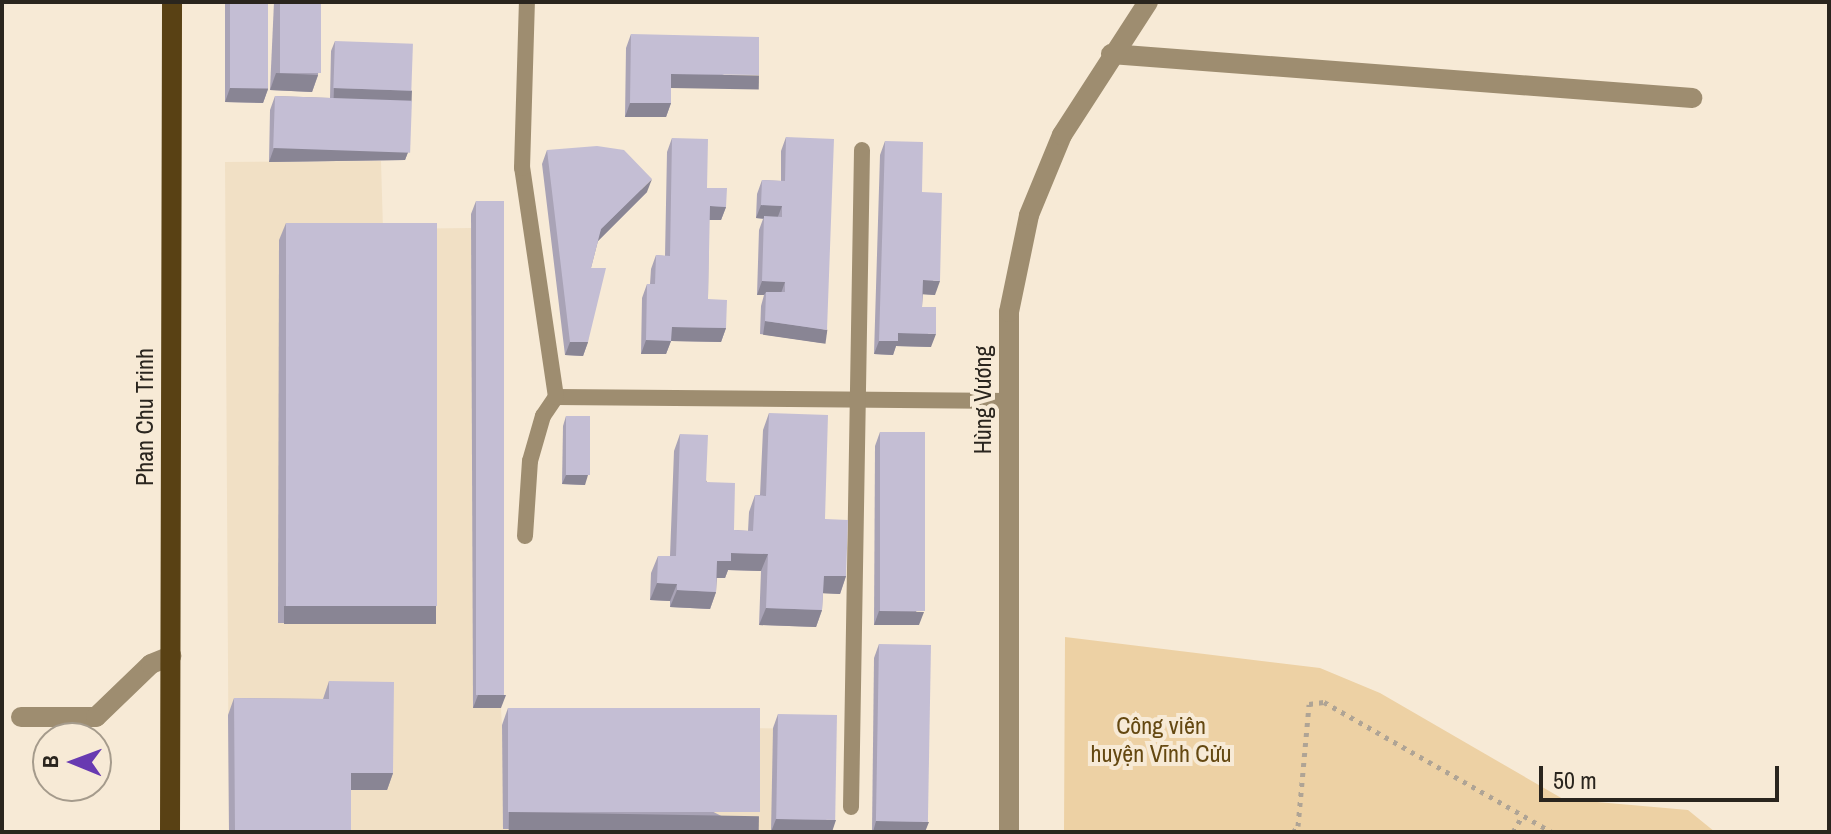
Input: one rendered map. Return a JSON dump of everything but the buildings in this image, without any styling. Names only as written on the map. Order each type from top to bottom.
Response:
[{"type":"main road","name":"Phan Chu Trinh","points":[[170,832],[172,2]]},
{"type":"street","name":"Hùng Vương","points":[[1009,832],[1009,312],[1029,215],[1062,135],[1111,54],[1148,2]]},
{"type":"street","points":[[1111,54],[1692,98]]},
{"type":"street","points":[[21,717],[96,717],[151,664],[171,656]]},
{"type":"lane","points":[[525,536],[530,461],[543,416],[556,397],[522,168],[527,2]]},
{"type":"lane","points":[[851,807],[862,150]]},
{"type":"lane","points":[[556,397],[1009,401]]},
{"type":"path","points":[[1293,832],[1298,826],[1309,704],[1324,702],[1552,832]]},
{"type":"path","points":[[1513,832],[1523,815]]},
{"type":"shaded area","points":[[381,161],[383,229],[471,228],[502,725],[832,729],[831,832],[229,832],[225,162]]},
{"type":"green space","name":"Công viên huyện Vĩnh Cửu","points":[[1065,637],[1320,668],[1380,693],[1563,799],[1688,810],[1715,832],[1064,832]]}]
